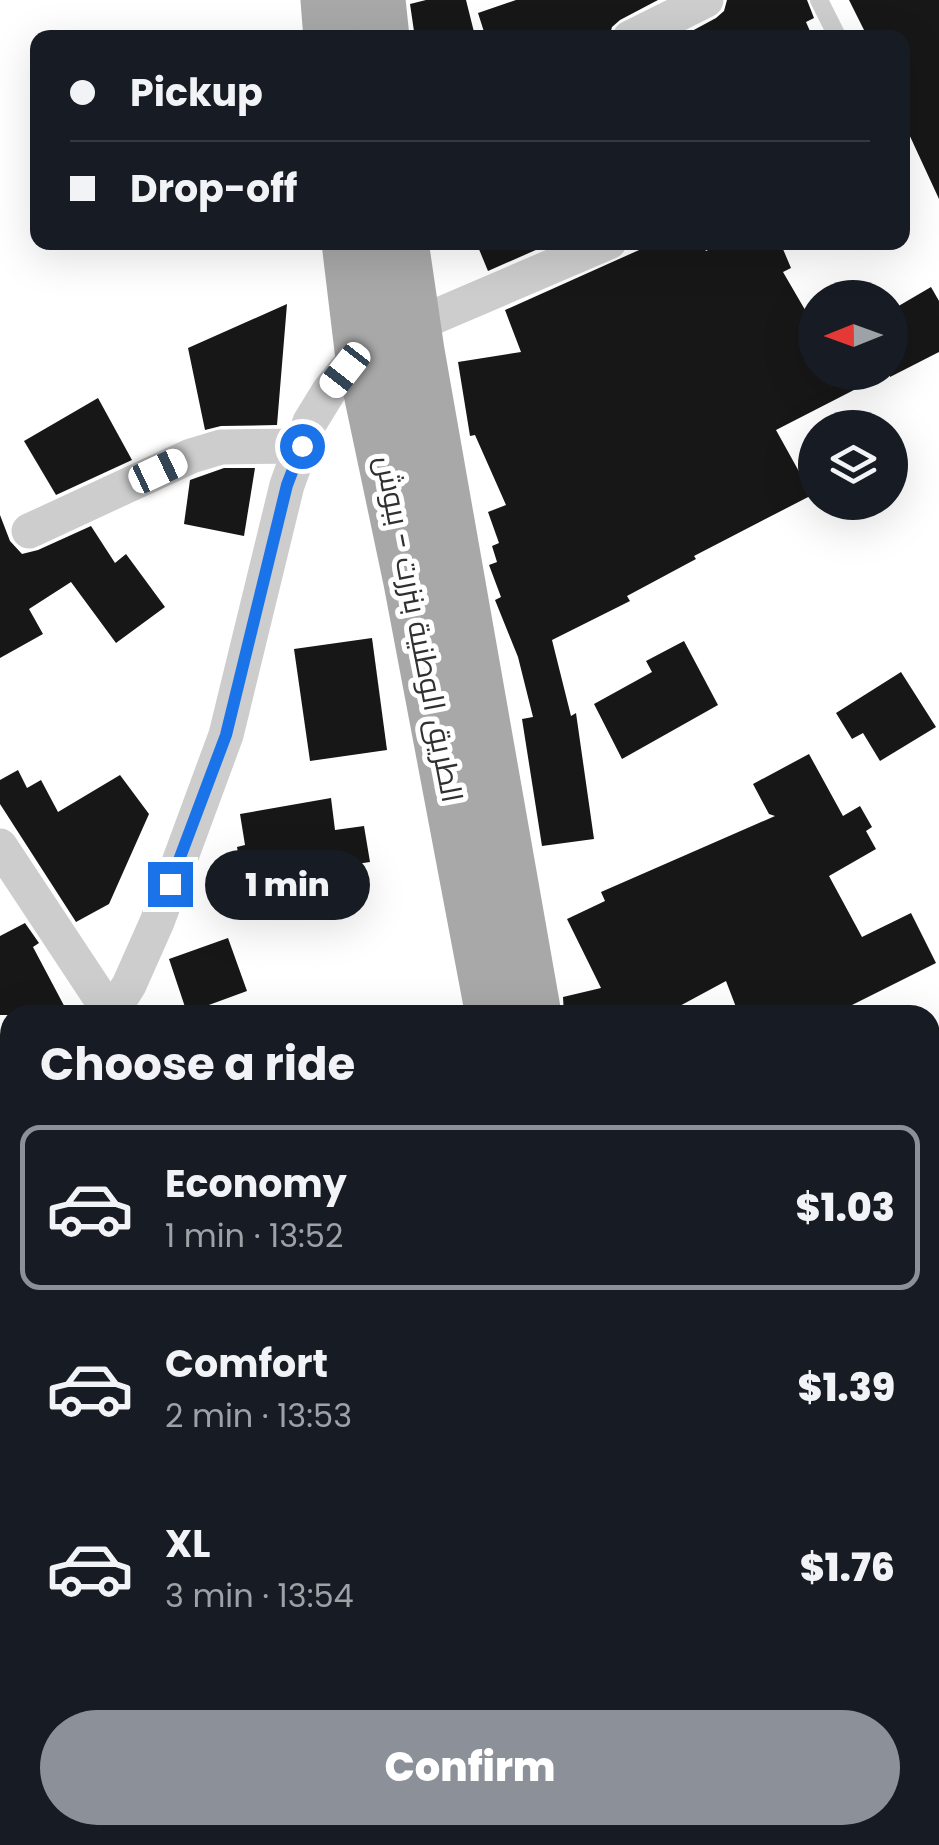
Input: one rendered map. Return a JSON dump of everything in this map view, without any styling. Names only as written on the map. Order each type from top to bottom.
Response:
[{"type":"main road","points":[[328,0],[330,30]]},
{"type":"main road","points":[[378,0],[381,30]]},
{"type":"main road","name":"الطريق الوطنية بنزرت - ببوش","points":[[350,250],[362,350],[492,1005]]},
{"type":"main road","name":"الطريق الوطنية بنزرت - ببوش","points":[[402,250],[532,1005]]},
{"type":"street","points":[[646,30],[706,0]]},
{"type":"street","points":[[413,326],[590,250]]},
{"type":"street","points":[[116,1005],[130,985],[156,922],[226,735],[287,485],[310,422],[329,390],[362,350]]},
{"type":"street","points":[[29,531],[191,456],[222,448],[302,446]]},
{"type":"street","points":[[0,846],[104,1005]]},
{"type":"lane","points":[[818,0],[834,30]]},
{"type":"building","points":[[466,0],[474,30],[414,30],[410,4]]},
{"type":"building","points":[[516,0],[658,0],[620,20],[611,30],[483,30],[478,13]]},
{"type":"building","points":[[727,0],[807,0],[814,18],[806,22],[810,30],[694,30],[724,11]]},
{"type":"building","points":[[849,0],[939,0],[939,199],[910,136],[910,30],[864,30]]},
{"type":"building","points":[[479,250],[536,250],[488,271]]},
{"type":"building","points":[[639,250],[783,250],[791,268],[783,272],[798,298],[798,390],[854,390],[815,410],[798,410],[798,419],[776,430],[798,470],[798,502],[694,556],[696,559],[627,596],[630,601],[552,640],[571,716],[576,713],[594,839],[542,846],[522,719],[533,717],[518,657],[495,600],[501,597],[489,565],[497,562],[492,546],[499,543],[488,512],[506,505],[475,435],[470,436],[458,362],[521,352],[505,310]]},
{"type":"building","points":[[931,287],[939,301],[939,352],[908,368],[908,300]]},
{"type":"building","points":[[287,304],[277,425],[205,430],[188,348]]},
{"type":"building","points":[[98,398],[132,460],[56,495],[24,441]]},
{"type":"building","points":[[224,468],[255,468],[244,536],[184,524],[190,480]]},
{"type":"building","points":[[0,515],[10,541],[22,554],[91,526],[115,563],[126,554],[165,607],[116,643],[71,582],[29,609],[43,634],[0,658]]},
{"type":"building","points":[[372,638],[387,750],[310,761],[294,649]]},
{"type":"building","points":[[684,641],[718,705],[622,759],[594,704],[652,672],[646,661]]},
{"type":"building","points":[[901,672],[936,727],[880,761],[863,733],[852,739],[836,713]]},
{"type":"building","points":[[809,754],[843,816],[860,806],[872,827],[866,831],[876,849],[829,876],[862,937],[911,913],[936,963],[852,1005],[735,1005],[726,981],[682,1005],[563,1005],[563,997],[601,988],[567,919],[605,901],[601,892],[775,816],[769,814],[753,784]]},
{"type":"building","points":[[18,770],[27,788],[41,780],[58,812],[120,775],[149,814],[109,904],[76,922],[0,804],[0,780]]},
{"type":"building","points":[[331,798],[335,830],[364,826],[370,862],[288,874],[290,882],[244,890],[237,847],[245,845],[240,814]]},
{"type":"building","points":[[25,923],[39,943],[33,947],[64,1005],[0,1005],[0,936]]},
{"type":"building","points":[[228,938],[247,991],[209,1005],[184,1005],[169,959]]},
{"type":"route","points":[[170,884],[226,735],[287,485],[302,446]]}]
